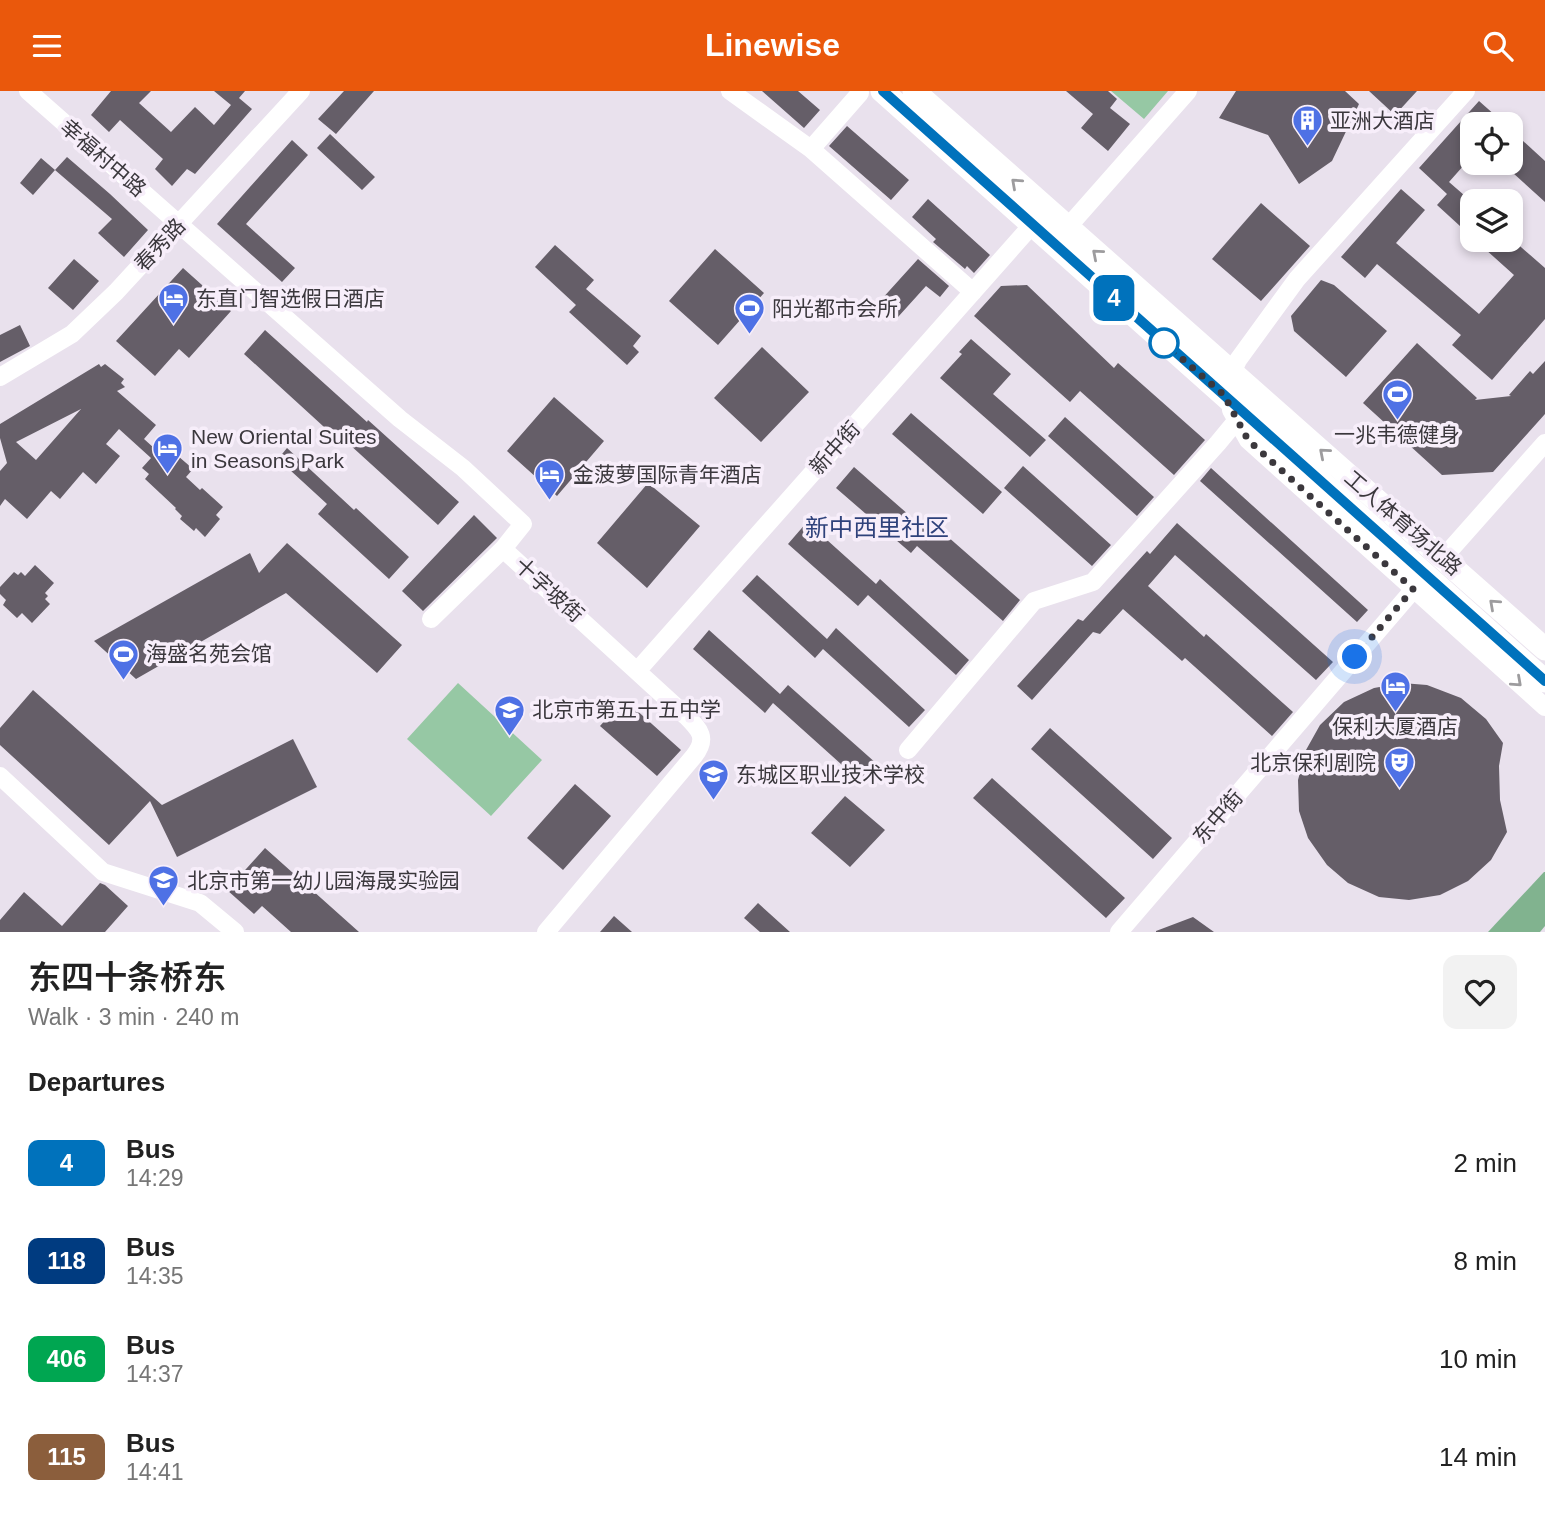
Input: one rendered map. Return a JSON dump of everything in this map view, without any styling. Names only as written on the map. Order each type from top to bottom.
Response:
[{"type":"main road","name":"工人体育场北路","points":[[914,91],[1545,649]]},
{"type":"main road","name":"工人体育场北路","points":[[871,92],[1032,225],[1224,395],[1420,582],[1545,681]]},
{"type":"street","name":"幸福村中路","points":[[28,91],[178,224]]},
{"type":"street","name":"春秀路","points":[[0,377],[72,334],[116,292],[301,91]]},
{"type":"street","points":[[730,91],[811,149],[973,292]]},
{"type":"street","points":[[1067,228],[1188,91]]},
{"type":"street","points":[[1232,373],[1297,279],[1466,91]]},
{"type":"street","points":[[811,149],[871,92]]},
{"type":"street","name":"十字坡街","points":[[178,224],[400,419],[463,468],[523,524],[503,549],[638,670],[698,729],[702,738],[701,747],[546,932]]},
{"type":"street","name":"新中街","points":[[638,670],[1032,225]]},
{"type":"street","name":"工人体育场北路","points":[[1224,395],[1248,440],[1420,582],[1545,707]]},
{"type":"street","points":[[908,750],[1034,601],[1093,582],[1237,420]]},
{"type":"street","points":[[1443,558],[1545,443]]},
{"type":"street","points":[[430,619],[503,549]]},
{"type":"street","name":"东中街","points":[[1119,932],[1420,582]]},
{"type":"street","points":[[0,776],[103,872],[200,903],[236,932]]},
{"type":"green space","points":[[1111,91],[1168,91],[1144,119]]},
{"type":"green space","points":[[458,683],[542,760],[491,816],[407,739]]},
{"type":"green space","points":[[1544,872],[1545,926],[1540,932],[1488,932]]},
{"type":"building","points":[[111,91],[151,91],[139,103],[171,132],[195,107],[214,125],[231,105],[214,91],[245,91],[239,98],[252,109],[195,174],[187,169],[172,186],[155,169],[163,159],[120,120],[109,132],[91,115]]},
{"type":"building","points":[[344,91],[374,91],[336,134],[318,119]]},
{"type":"building","points":[[762,91],[798,91],[820,110],[804,128]]},
{"type":"building","points":[[1066,91],[1108,91],[1117,99],[1110,108],[1130,124],[1108,151],[1081,128],[1093,114]]},
{"type":"building","name":"亚洲大酒店","points":[[1236,91],[1345,91],[1359,104],[1332,161],[1299,184],[1268,135],[1219,118]]},
{"type":"building","points":[[1369,91],[1417,91],[1395,115]]},
{"type":"building","points":[[1479,101],[1491,112],[1469,112]]},
{"type":"building","points":[[1460,122],[1460,170],[1449,182],[1460,192],[1460,226],[1437,205],[1447,194],[1419,168]]},
{"type":"building","points":[[847,126],[909,180],[891,200],[829,146]]},
{"type":"building","points":[[330,134],[375,177],[362,190],[317,148]]},
{"type":"building","points":[[292,140],[308,155],[246,224],[295,268],[282,282],[217,224]]},
{"type":"building","points":[[1523,141],[1545,161],[1545,202],[1515,175],[1523,175]]},
{"type":"building","points":[[67,157],[148,230],[124,257],[98,233],[112,219],[55,170]]},
{"type":"building","points":[[41,158],[55,170],[33,195],[20,183]]},
{"type":"building","points":[[1401,189],[1425,210],[1396,243],[1479,314],[1514,275],[1488,252],[1523,252],[1523,249],[1545,268],[1545,319],[1492,380],[1452,345],[1461,335],[1377,264],[1365,278],[1341,257]]},
{"type":"building","points":[[928,199],[990,255],[974,273],[967,266],[965,269],[933,242],[936,239],[912,217]]},
{"type":"building","points":[[1261,203],[1310,246],[1261,301],[1212,259]]},
{"type":"building","points":[[555,245],[594,280],[586,289],[641,336],[633,346],[639,352],[627,365],[569,312],[576,305],[535,267]]},
{"type":"building","points":[[715,249],[764,293],[718,345],[669,301]]},
{"type":"building","points":[[74,259],[99,281],[73,310],[48,288]]},
{"type":"building","points":[[918,259],[949,286],[940,297],[926,286],[898,317],[880,301]]},
{"type":"building","name":"东直门智选假日酒店","points":[[183,268],[231,311],[189,358],[179,349],[155,376],[116,341]]},
{"type":"building","points":[[1321,280],[1334,285],[1387,331],[1346,377],[1294,331],[1291,316]]},
{"type":"building","points":[[1027,285],[1114,368],[1118,363],[1205,440],[1174,475],[1080,391],[1070,402],[974,316],[1001,286]]},
{"type":"building","points":[[20,325],[30,346],[0,362],[0,335]]},
{"type":"building","points":[[265,330],[459,502],[438,525],[338,434],[335,437],[244,354]]},
{"type":"building","points":[[971,339],[1011,374],[993,394],[1046,440],[1030,457],[940,378],[962,354],[959,352]]},
{"type":"building","points":[[1417,343],[1477,398],[1475,400],[1511,396],[1509,395],[1530,371],[1533,374],[1545,361],[1545,414],[1493,472],[1442,475],[1363,403]]},
{"type":"building","points":[[762,347],[809,392],[761,442],[714,398]]},
{"type":"building","points":[[99,364],[101,367],[105,364],[124,379],[121,383],[125,387],[117,391],[156,425],[144,439],[164,457],[170,449],[193,469],[186,477],[223,507],[216,515],[220,519],[205,537],[180,519],[182,516],[176,508],[145,479],[149,474],[142,468],[151,458],[119,429],[106,444],[120,456],[96,484],[83,472],[60,499],[51,491],[27,519],[5,499],[0,506],[0,471],[7,463],[0,438],[0,424]],"holes":[[[81,409],[36,460],[16,442]]]},
{"type":"building","points":[[554,397],[604,441],[557,496],[507,451]]},
{"type":"building","points":[[911,413],[1002,492],[983,514],[892,434]]},
{"type":"building","points":[[1065,417],[1154,497],[1137,516],[1048,436]]},
{"type":"building","points":[[287,448],[409,557],[389,579],[318,514],[327,504],[278,459]]},
{"type":"building","points":[[1023,466],[1111,545],[1092,566],[1004,488]]},
{"type":"building","points":[[854,467],[925,529],[931,522],[1020,600],[1003,621],[917,546],[911,553],[836,488]]},
{"type":"building","points":[[1211,468],[1368,610],[1357,622],[1200,481]]},
{"type":"building","points":[[648,483],[700,526],[647,588],[597,543]]},
{"type":"building","points":[[474,515],[497,538],[423,611],[402,591]]},
{"type":"building","points":[[807,522],[876,584],[880,579],[969,660],[956,675],[868,595],[858,606],[788,544]]},
{"type":"building","points":[[1177,523],[1333,662],[1316,680],[1175,555],[1148,586],[1293,712],[1272,736],[1185,658],[1182,661],[1123,609],[1100,634],[1093,632],[1032,700],[1017,686],[1078,619],[1083,621],[1147,551],[1150,554]]},
{"type":"building","points":[[287,543],[402,645],[377,673],[286,593],[136,679],[94,641],[250,553],[259,573]]},
{"type":"building","points":[[35,565],[54,583],[45,593],[48,596],[45,599],[50,604],[32,623],[22,613],[17,618],[3,605],[6,600],[0,594],[0,587],[14,572],[18,575],[21,572],[25,576]]},
{"type":"building","points":[[757,575],[827,639],[836,628],[925,710],[909,727],[823,649],[815,658],[742,591]]},
{"type":"building","points":[[709,630],[780,694],[788,685],[877,764],[861,782],[773,703],[765,713],[693,649]]},
{"type":"building","name":"北京保利剧院","points":[[1402,683],[1427,685],[1461,698],[1486,719],[1503,743],[1499,766],[1500,800],[1507,832],[1491,860],[1468,881],[1440,895],[1409,900],[1379,897],[1348,883],[1327,865],[1308,838],[1299,811],[1298,780],[1306,750],[1320,725],[1344,702],[1374,688]]},
{"type":"building","points":[[33,690],[162,805],[293,739],[317,787],[177,857],[150,801],[109,845],[0,745],[0,728]]},
{"type":"building","points":[[624,699],[681,750],[657,776],[600,726]]},
{"type":"building","points":[[1050,728],[1172,838],[1153,859],[1031,749]]},
{"type":"building","points":[[992,778],[1125,898],[1106,918],[973,798]]},
{"type":"building","points":[[575,784],[611,816],[563,870],[527,838]]},
{"type":"building","points":[[845,796],[885,830],[850,867],[811,833]]},
{"type":"building","points":[[265,848],[359,932],[291,932],[262,906],[254,914],[227,890]]},
{"type":"building","points":[[100,883],[128,906],[105,932],[0,932],[0,920],[24,892],[62,926]]},
{"type":"building","points":[[758,903],[790,932],[760,932],[744,918]]},
{"type":"building","points":[[614,916],[632,932],[600,932]]},
{"type":"building","points":[[1193,917],[1214,932],[1156,932],[1156,931]]},
{"type":"bus line","name":"4","points":[[883,91],[1545,681]]},
{"type":"place","name":"亚洲大酒店","points":[[1307,148]]},
{"type":"place","name":"东直门智选假日酒店","points":[[173,326]]},
{"type":"place","name":"阳光都市会所","points":[[749,336]]},
{"type":"place","name":"一兆韦德健身","points":[[1397,422]]},
{"type":"place","name":"New Oriental Suites in Seasons Park","points":[[168,476]]},
{"type":"place","name":"金菠萝国际青年酒店","points":[[550,502]]},
{"type":"place","name":"海盛名苑会馆","points":[[123,681]]},
{"type":"place","name":"保利大厦酒店","points":[[1395,714]]},
{"type":"place","name":"北京市第五十五中学","points":[[509,737]]},
{"type":"place","name":"北京保利剧院","points":[[1399,790]]},
{"type":"place","name":"东城区职业技术学校","points":[[713,802]]},
{"type":"place","name":"北京市第一幼儿园海晟实验园","points":[[164,908]]},
{"type":"district","name":"新中西里社区","points":[[877,528]]},
{"type":"route","points":[[1164,343],[1224,395],[1248,440],[1413,589],[1355,657]]}]
